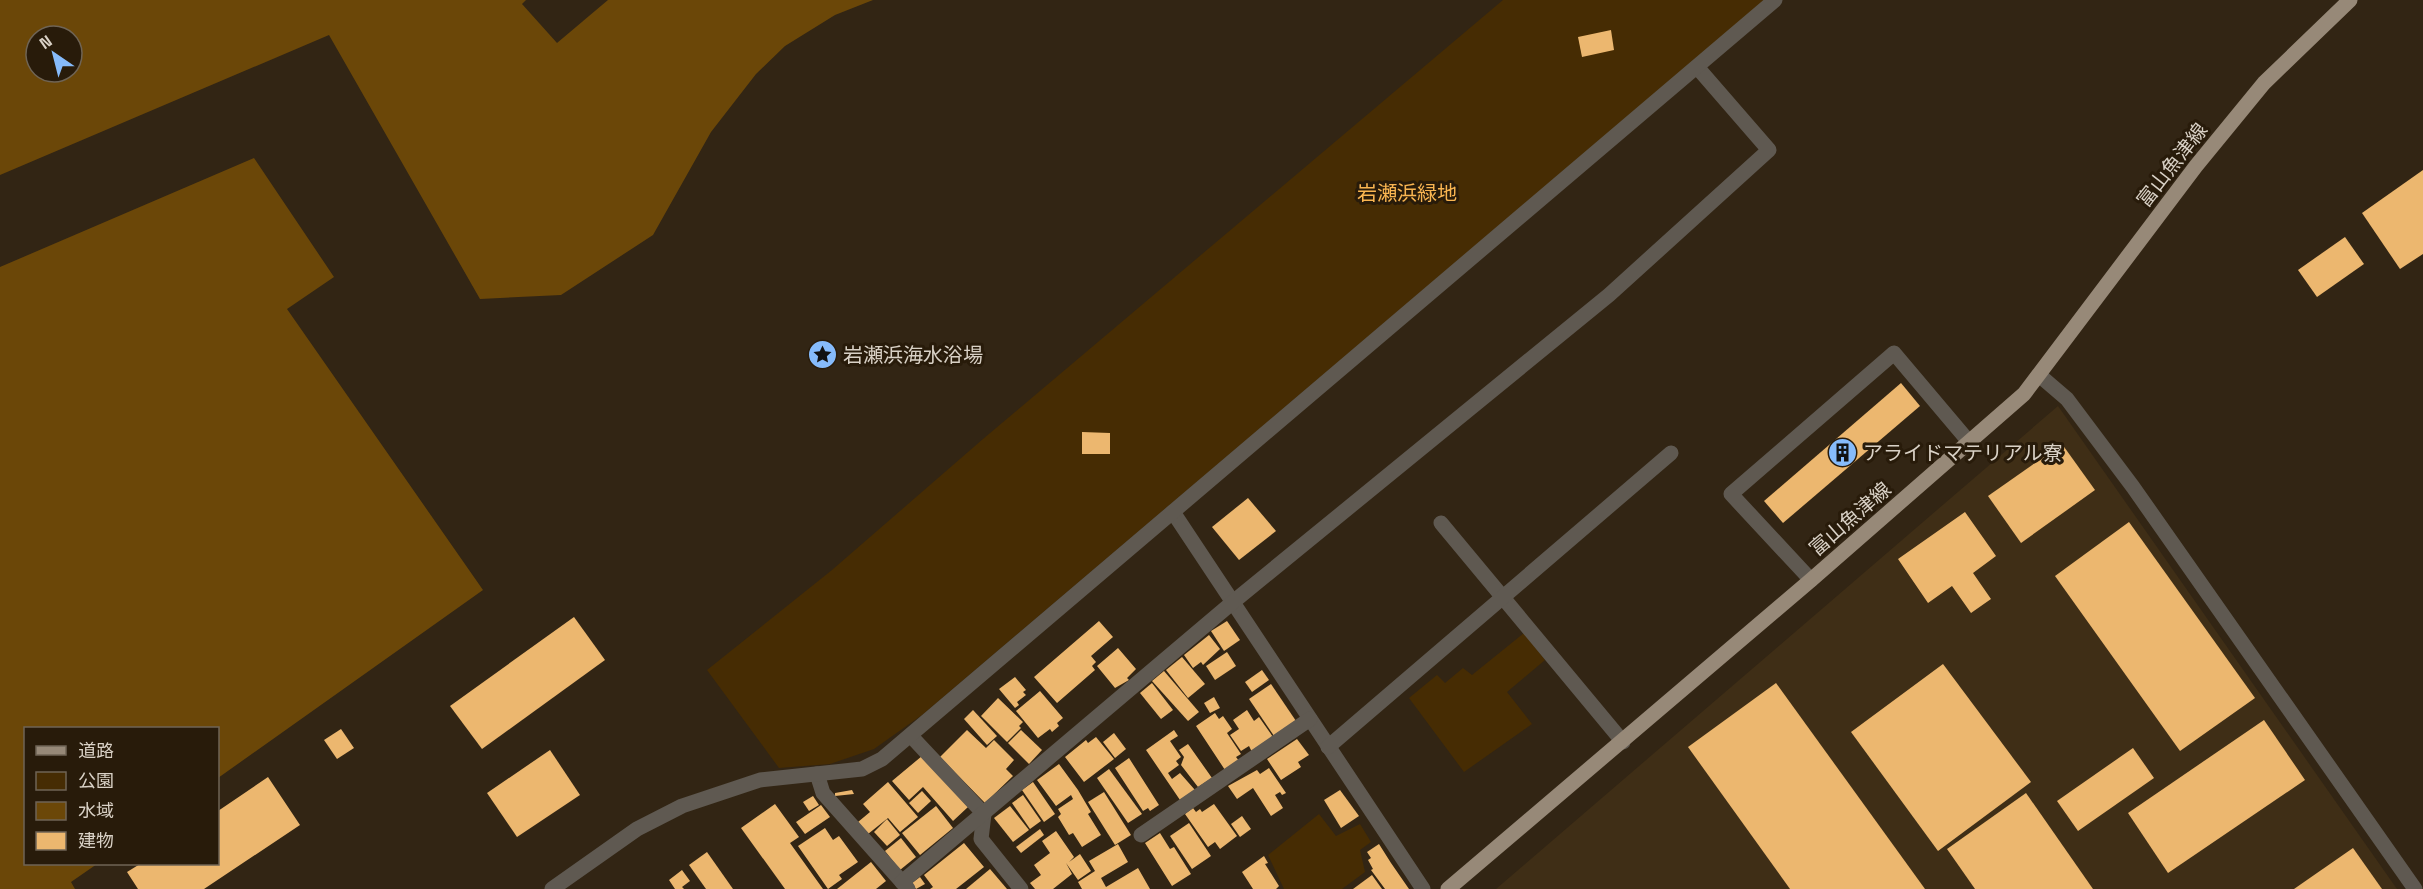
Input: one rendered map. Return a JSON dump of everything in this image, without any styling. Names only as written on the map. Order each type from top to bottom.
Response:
[{"type":"main road","name":"富山魚津線","points":[[1448,889],[1623,742],[2024,394],[2196,166],[2249,101],[2264,83],[2349,0]]},
{"type":"street","points":[[562,886],[637,829],[681,806],[760,780],[862,769],[882,759],[1775,0]]},
{"type":"street","points":[[817,774],[823,793],[905,885],[984,814],[1233,602],[1609,295],[1768,150],[1696,67]]},
{"type":"street","points":[[1811,580],[1731,494],[1894,353],[1970,443]]},
{"type":"street","points":[[2039,375],[2067,399],[2133,487],[2415,889]]},
{"type":"street","points":[[1328,747],[1671,453]]},
{"type":"street","points":[[1173,512],[1423,889]]},
{"type":"street","points":[[1441,524],[1623,742]]},
{"type":"street","points":[[1141,835],[1310,719]]},
{"type":"street","points":[[911,736],[984,814],[981,839],[1021,889]]},
{"type":"shaded area","points":[[2058,406],[2397,889],[1496,889]]},
{"type":"green space","name":"岩瀬浜緑地","points":[[1503,0],[1765,0],[922,715],[874,749],[830,764],[779,768],[707,670],[832,570],[983,439]]},
{"type":"green space","points":[[1524,633],[1545,660],[1507,692],[1532,724],[1464,772],[1409,698],[1437,675],[1445,683],[1463,668],[1472,675]]},
{"type":"green space","points":[[1319,814],[1336,836],[1360,824],[1371,842],[1360,850],[1365,872],[1342,889],[1284,889],[1268,855]]},
{"type":"water","points":[[0,0],[873,0],[835,15],[785,46],[756,74],[711,132],[653,235],[561,295],[480,299],[329,35],[0,175]]},
{"type":"water","points":[[254,158],[334,277],[287,309],[483,590],[219,777],[219,727],[24,727],[24,865],[96,865],[71,882],[75,889],[0,889],[0,267]]},
{"type":"pier","points":[[526,0],[608,0],[557,43],[522,4]]},
{"type":"building","points":[[1611,30],[1614,50],[1582,57],[1578,37]]},
{"type":"building","points":[[2423,170],[2423,254],[2400,269],[2362,213]]},
{"type":"building","points":[[2345,237],[2364,264],[2317,297],[2298,270]]},
{"type":"building","name":"アライドマテリアル寮","points":[[1901,383],[1920,406],[1783,523],[1764,501]]},
{"type":"building","points":[[1082,432],[1110,433],[1110,454],[1082,454]]},
{"type":"building","points":[[2062,444],[2095,490],[2021,543],[1988,496]]},
{"type":"building","points":[[1248,498],[1276,531],[1239,560],[1212,527]]},
{"type":"building","points":[[1965,512],[1996,556],[1973,573],[1991,599],[1971,613],[1952,586],[1928,603],[1898,559]]},
{"type":"building","points":[[2129,522],[2255,698],[2180,751],[2055,576]]},
{"type":"building","points":[[574,617],[605,660],[482,749],[450,706]]},
{"type":"building","points":[[1099,621],[1113,637],[1091,656],[1096,662],[1092,666],[1095,670],[1057,703],[1034,677]]},
{"type":"building","points":[[1227,621],[1240,640],[1224,651],[1211,631]]},
{"type":"building","points":[[1209,635],[1220,649],[1203,665],[1201,662],[1193,668],[1184,655]]},
{"type":"building","points":[[1118,648],[1136,669],[1127,678],[1129,680],[1115,688],[1097,666]]},
{"type":"building","points":[[1227,652],[1236,666],[1215,680],[1206,666]]},
{"type":"building","points":[[1182,657],[1205,684],[1188,698],[1166,670]]},
{"type":"building","points":[[1943,664],[2031,782],[1938,851],[1851,732]]},
{"type":"building","points":[[1262,670],[1269,680],[1252,692],[1245,682]]},
{"type":"building","points":[[1164,671],[1199,712],[1188,721],[1152,681]]},
{"type":"building","points":[[1015,677],[1026,690],[1023,692],[1026,695],[1017,702],[1019,705],[1015,708],[999,689]]},
{"type":"building","points":[[1152,683],[1173,710],[1161,719],[1140,693]]},
{"type":"building","points":[[1776,683],[1925,889],[1790,889],[1688,747]]},
{"type":"building","points":[[1271,684],[1296,721],[1274,736],[1249,699]]},
{"type":"building","points":[[1040,691],[1063,718],[1052,732],[1050,729],[1038,738],[1016,711]]},
{"type":"building","points":[[1214,697],[1220,708],[1210,713],[1204,703]]},
{"type":"building","points":[[998,698],[1023,722],[1019,726],[1021,728],[1007,742],[981,716]]},
{"type":"building","points":[[973,710],[997,736],[987,745],[964,719]]},
{"type":"building","points":[[1247,710],[1254,721],[1259,717],[1273,737],[1252,752],[1249,746],[1241,751],[1230,735],[1239,729],[1233,720]]},
{"type":"building","points":[[1215,713],[1219,719],[1223,716],[1232,729],[1227,733],[1241,754],[1236,757],[1239,761],[1225,770],[1196,726]]},
{"type":"building","points":[[2264,720],[2305,780],[2168,873],[2128,813]]},
{"type":"building","points":[[341,729],[354,748],[337,759],[324,740]]},
{"type":"building","points":[[967,730],[986,748],[994,740],[1014,760],[1006,769],[1013,776],[985,803],[940,757]]},
{"type":"building","points":[[1021,730],[1042,750],[1029,764],[1008,743]]},
{"type":"building","points":[[1174,730],[1178,736],[1170,741],[1181,757],[1176,761],[1179,765],[1168,773],[1172,779],[1180,773],[1195,790],[1180,800],[1146,750]]},
{"type":"building","points":[[1114,733],[1126,749],[1115,758],[1103,742]]},
{"type":"building","points":[[1096,737],[1114,759],[1084,782],[1065,757],[1086,740],[1088,743]]},
{"type":"building","points":[[1297,739],[1309,755],[1298,762],[1301,767],[1281,780],[1267,759]]},
{"type":"building","points":[[1188,744],[1212,778],[1198,787],[1181,765],[1184,757],[1179,750]]},
{"type":"building","points":[[2133,748],[2154,778],[2078,831],[2057,801]]},
{"type":"building","points":[[550,750],[580,795],[517,837],[487,793]]},
{"type":"building","points":[[922,756],[968,807],[953,821],[923,787],[909,800],[892,781]]},
{"type":"building","points":[[1129,758],[1159,805],[1150,811],[1148,808],[1143,811],[1115,768]]},
{"type":"building","points":[[1059,764],[1078,790],[1091,812],[1088,814],[1101,835],[1082,847],[1073,833],[1069,835],[1058,817],[1061,814],[1058,809],[1073,799],[1071,795],[1056,806],[1037,780]]},
{"type":"building","points":[[1269,768],[1286,793],[1282,795],[1280,792],[1275,795],[1283,808],[1271,816],[1253,788],[1237,799],[1228,786],[1257,770],[1260,774]]},
{"type":"building","points":[[1109,769],[1142,814],[1128,823],[1097,778]]},
{"type":"building","points":[[268,777],[300,825],[204,889],[138,889],[127,872],[138,865],[219,865],[219,810]]},
{"type":"building","points":[[888,782],[918,817],[900,832],[888,818],[868,834],[858,822],[870,812],[863,804]]},
{"type":"building","points":[[1033,782],[1055,814],[1044,822],[1022,790]]},
{"type":"building","points":[[852,790],[854,794],[835,796],[835,793]]},
{"type":"building","points":[[1340,790],[1359,816],[1341,828],[1324,800]]},
{"type":"building","points":[[922,791],[931,801],[918,813],[909,803]]},
{"type":"building","points":[[1104,792],[1131,835],[1115,845],[1088,802]]},
{"type":"building","points":[[2026,793],[2093,889],[1975,889],[1947,849]]},
{"type":"building","points":[[1023,795],[1041,821],[1030,829],[1012,803]]},
{"type":"building","points":[[813,796],[819,805],[809,811],[803,802]]},
{"type":"building","points":[[775,804],[799,837],[790,843],[823,889],[785,889],[741,828]]},
{"type":"building","points":[[1214,804],[1237,836],[1220,849],[1215,842],[1208,847],[1185,814],[1193,808],[1196,812],[1200,809],[1202,812]]},
{"type":"building","points":[[821,805],[830,817],[805,834],[796,822]]},
{"type":"building","points":[[936,806],[953,828],[920,855],[902,833]]},
{"type":"building","points":[[1010,806],[1029,830],[1013,842],[994,818]]},
{"type":"building","points":[[1242,816],[1251,829],[1240,837],[1231,824]]},
{"type":"building","points":[[887,819],[900,835],[887,846],[874,832]]},
{"type":"building","points":[[1189,823],[1211,856],[1192,869],[1170,836]]},
{"type":"building","points":[[825,828],[833,840],[839,836],[858,862],[839,875],[842,879],[828,889],[798,846]]},
{"type":"building","points":[[1040,829],[1044,835],[1021,853],[1016,847]]},
{"type":"building","points":[[1056,831],[1074,857],[1069,862],[1080,854],[1091,871],[1078,880],[1066,863],[1072,874],[1053,889],[1035,889],[1030,883],[1041,875],[1034,865],[1050,853],[1042,841]]},
{"type":"building","points":[[1160,833],[1170,849],[1174,847],[1191,874],[1172,886],[1145,843]]},
{"type":"building","points":[[901,838],[916,857],[900,870],[885,851]]},
{"type":"building","points":[[964,843],[984,867],[956,889],[930,889],[933,887],[924,875]]},
{"type":"building","points":[[1118,844],[1128,862],[1101,878],[1106,887],[1138,868],[1150,889],[1082,889],[1078,882],[1095,871],[1089,861]]},
{"type":"building","points":[[1379,844],[1409,889],[1385,889],[1371,870],[1373,869],[1368,860],[1371,858],[1367,852]]},
{"type":"building","points":[[2353,848],[2382,889],[2294,889]]},
{"type":"building","points":[[707,852],[733,889],[706,889],[689,865]]},
{"type":"building","points":[[1264,856],[1268,863],[1265,864],[1279,886],[1276,889],[1253,889],[1242,872]]},
{"type":"building","points":[[871,862],[886,881],[876,889],[837,889]]},
{"type":"building","points":[[990,869],[1007,889],[966,889]]},
{"type":"building","points":[[682,870],[690,881],[682,887],[684,889],[675,889],[669,880]]},
{"type":"building","points":[[1372,875],[1382,889],[1353,889]]},
{"type":"building","points":[[920,877],[925,884],[916,889],[912,883]]},
{"type":"place","name":"岩瀬浜海水浴場","points":[[822,355]]},
{"type":"place","name":"アライドマテリアル寮","points":[[1842,453]]}]
